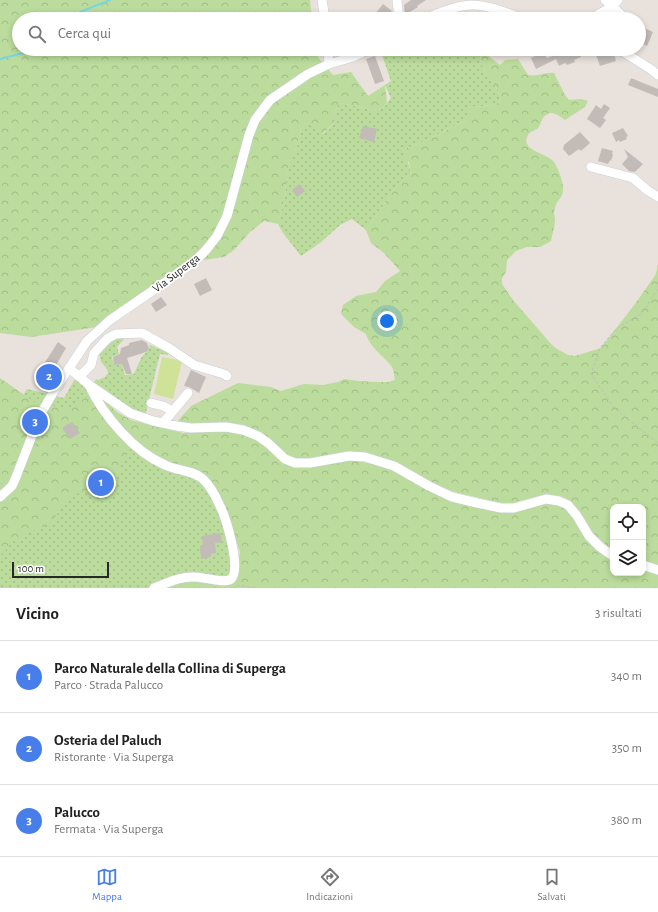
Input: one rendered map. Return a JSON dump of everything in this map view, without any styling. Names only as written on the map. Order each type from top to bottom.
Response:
[{"type":"street","points":[[322,0],[324,12]]},
{"type":"street","points":[[397,0],[398,12]]},
{"type":"street","points":[[435,12],[453,3],[465,0],[482,1],[507,12]]},
{"type":"street","points":[[599,12],[611,2],[620,12]]},
{"type":"street","points":[[328,56],[329,64]]},
{"type":"street","name":"Via Superga","points":[[0,497],[12,486],[40,416],[87,341],[110,320],[193,263],[217,236],[227,216],[249,135],[256,120],[270,100],[308,74],[329,64],[355,56]]},
{"type":"street","points":[[630,56],[658,75]]},
{"type":"street","points":[[591,167],[634,178],[647,190],[658,197]]},
{"type":"street","points":[[80,376],[91,366],[94,354],[108,338],[116,334],[142,333],[169,348],[194,365],[227,376]]},
{"type":"street","points":[[69,368],[88,384],[130,413],[163,423],[191,428],[226,426],[243,430],[258,436],[285,459],[295,463],[310,463],[349,456],[365,457],[394,466],[452,497],[477,503],[501,508],[514,508],[546,499],[559,501],[568,505],[577,516],[589,536],[600,547],[610,554]]},
{"type":"street","points":[[88,384],[93,394],[116,426],[133,445],[149,457],[165,466],[189,472],[203,479],[209,485],[221,507],[226,521],[236,563],[233,578],[229,580],[187,577],[154,588]]},
{"type":"street","points":[[163,423],[188,393]]},
{"type":"street","points":[[151,403],[166,407],[172,411]]},
{"type":"street","points":[[646,566],[658,570]]},
{"type":"path","points":[[658,289],[642,312],[616,329],[600,348],[591,374],[614,408],[658,443]]},
{"type":"path","points":[[229,580],[229,582],[233,584],[254,588]]},
{"type":"green space","points":[[0,0],[310,0],[311,12],[12,12],[12,56],[317,56],[324,64],[259,109],[224,215],[203,254],[97,327],[31,337],[0,333]]},
{"type":"green space","points":[[382,56],[480,56],[481,63],[488,77],[498,90],[501,100],[495,105],[471,107],[464,121],[429,139],[405,149],[411,174],[399,183],[366,230],[352,219],[340,225],[320,243],[301,256],[278,224],[285,196],[287,170],[297,146],[301,129],[306,122],[323,134],[334,123],[335,111],[339,103],[357,106],[373,111],[382,109],[391,98],[385,85],[391,81]]},
{"type":"green space","points":[[481,56],[489,56],[500,65],[505,60],[518,59],[528,75],[554,73],[569,100],[581,99],[588,101],[585,107],[565,120],[556,114],[551,113],[544,116],[538,128],[528,135],[526,140],[527,145],[554,162],[561,177],[563,190],[554,210],[555,223],[551,241],[540,247],[527,247],[516,251],[507,260],[506,272],[502,278],[502,284],[513,300],[552,345],[568,355],[575,356],[601,348],[656,274],[658,264],[658,565],[646,561],[646,504],[610,504],[610,548],[593,533],[581,513],[571,501],[560,496],[546,494],[513,503],[501,503],[454,492],[431,482],[396,462],[366,453],[349,451],[310,458],[296,458],[288,455],[260,432],[244,425],[226,422],[175,424],[191,406],[238,383],[271,387],[281,391],[304,384],[323,385],[338,382],[344,379],[377,382],[388,382],[395,380],[392,367],[374,348],[366,334],[354,327],[341,314],[343,305],[356,296],[376,292],[385,281],[400,271],[384,253],[371,243],[366,230],[399,183],[411,174],[409,162],[404,158],[405,149],[429,139],[464,121],[471,107],[495,105],[501,100],[498,90],[488,77],[481,63]]},
{"type":"green space","points":[[327,68],[333,75],[351,72],[368,96],[385,85],[387,102],[382,109],[373,111],[357,106],[339,103],[335,111],[334,123],[322,134],[306,122],[301,129],[297,146],[287,170],[285,196],[278,224],[264,221],[250,232],[234,250],[224,257],[204,260],[228,217],[251,136],[262,113],[289,88]]},
{"type":"green space","points":[[126,337],[117,347],[119,354],[112,357],[114,365],[122,364],[125,375],[134,374],[141,358],[149,349],[150,345],[169,353],[168,355],[160,354],[145,416],[131,411],[94,383],[96,379],[98,380],[105,377],[108,373],[107,369],[101,362],[99,352],[117,338]]},
{"type":"green space","points":[[162,357],[182,361],[173,399],[154,394]]},
{"type":"green space","points":[[77,375],[132,447],[202,480],[228,515],[237,545],[243,588],[0,588],[0,449],[13,414],[27,389],[64,398]]},
{"type":"green space","points":[[0,378],[43,408],[14,476],[0,494]]},
{"type":"green space","points":[[92,394],[132,447],[124,457],[120,470],[91,488],[69,497],[52,522],[15,540],[0,556],[0,501],[33,445],[51,405],[59,408],[66,406],[69,408]]},
{"type":"green space","points":[[101,397],[117,412],[131,420],[183,433],[225,431],[242,434],[256,440],[283,462],[349,460],[364,462],[393,470],[427,490],[450,501],[500,512],[547,504],[558,505],[566,508],[581,530],[600,552],[610,558],[610,576],[646,576],[646,571],[658,575],[658,588],[162,588],[180,580],[234,580],[240,552],[226,511],[204,478],[165,465],[133,445],[104,412]]},
{"type":"building","points":[[411,0],[426,0],[410,12],[405,12],[404,5]]},
{"type":"building","points":[[383,4],[392,11],[391,12],[377,12]]},
{"type":"building","points":[[646,29],[653,32],[646,46]]},
{"type":"building","points":[[375,56],[384,81],[375,84],[366,59]]},
{"type":"building","points":[[535,56],[546,56],[547,58],[552,56],[581,57],[574,60],[575,62],[567,65],[565,63],[559,66],[556,59],[536,69],[531,58]]},
{"type":"building","points":[[596,56],[615,56],[616,61],[600,66]]},
{"type":"building","points":[[631,78],[658,89],[658,97],[628,85]]},
{"type":"building","points":[[604,104],[610,108],[603,118],[606,120],[600,128],[587,119],[596,105],[601,109]]},
{"type":"building","points":[[363,126],[377,129],[374,142],[359,138]]},
{"type":"building","points":[[623,128],[628,136],[626,137],[627,139],[616,142],[612,133]]},
{"type":"building","points":[[580,132],[590,143],[581,151],[579,149],[569,156],[563,149],[564,145]]},
{"type":"building","points":[[602,148],[613,151],[611,161],[610,160],[608,164],[598,161]]},
{"type":"building","points":[[624,149],[643,164],[635,172],[629,171],[622,164],[628,157]]},
{"type":"building","points":[[300,184],[305,191],[297,197],[292,190]]},
{"type":"building","points":[[206,278],[212,290],[200,296],[194,284]]},
{"type":"building","points":[[161,297],[167,305],[156,312],[151,304]]},
{"type":"building","points":[[142,340],[147,343],[149,349],[146,352],[127,358],[132,374],[126,374],[122,364],[114,365],[113,357],[120,354],[121,348],[129,345],[129,343]]},
{"type":"building","points":[[58,342],[66,348],[55,367],[60,370],[48,388],[40,383],[43,379],[37,375]]},
{"type":"building","points":[[191,370],[206,377],[199,393],[189,387],[184,386]]},
{"type":"building","points":[[72,422],[80,433],[70,439],[62,428]]},
{"type":"building","points":[[220,533],[222,542],[215,543],[216,553],[211,554],[211,557],[201,559],[200,546],[203,545],[202,536]]},
{"type":"waterway","points":[[80,12],[110,0]]},
{"type":"waterway","points":[[0,59],[12,56]]},
{"type":"place","name":"Osteria del Paluch","points":[[49,377]]},
{"type":"place","name":"Palucco","points":[[35,422]]},
{"type":"place","name":"Parco Naturale della Collina di Superga","points":[[101,483]]}]
